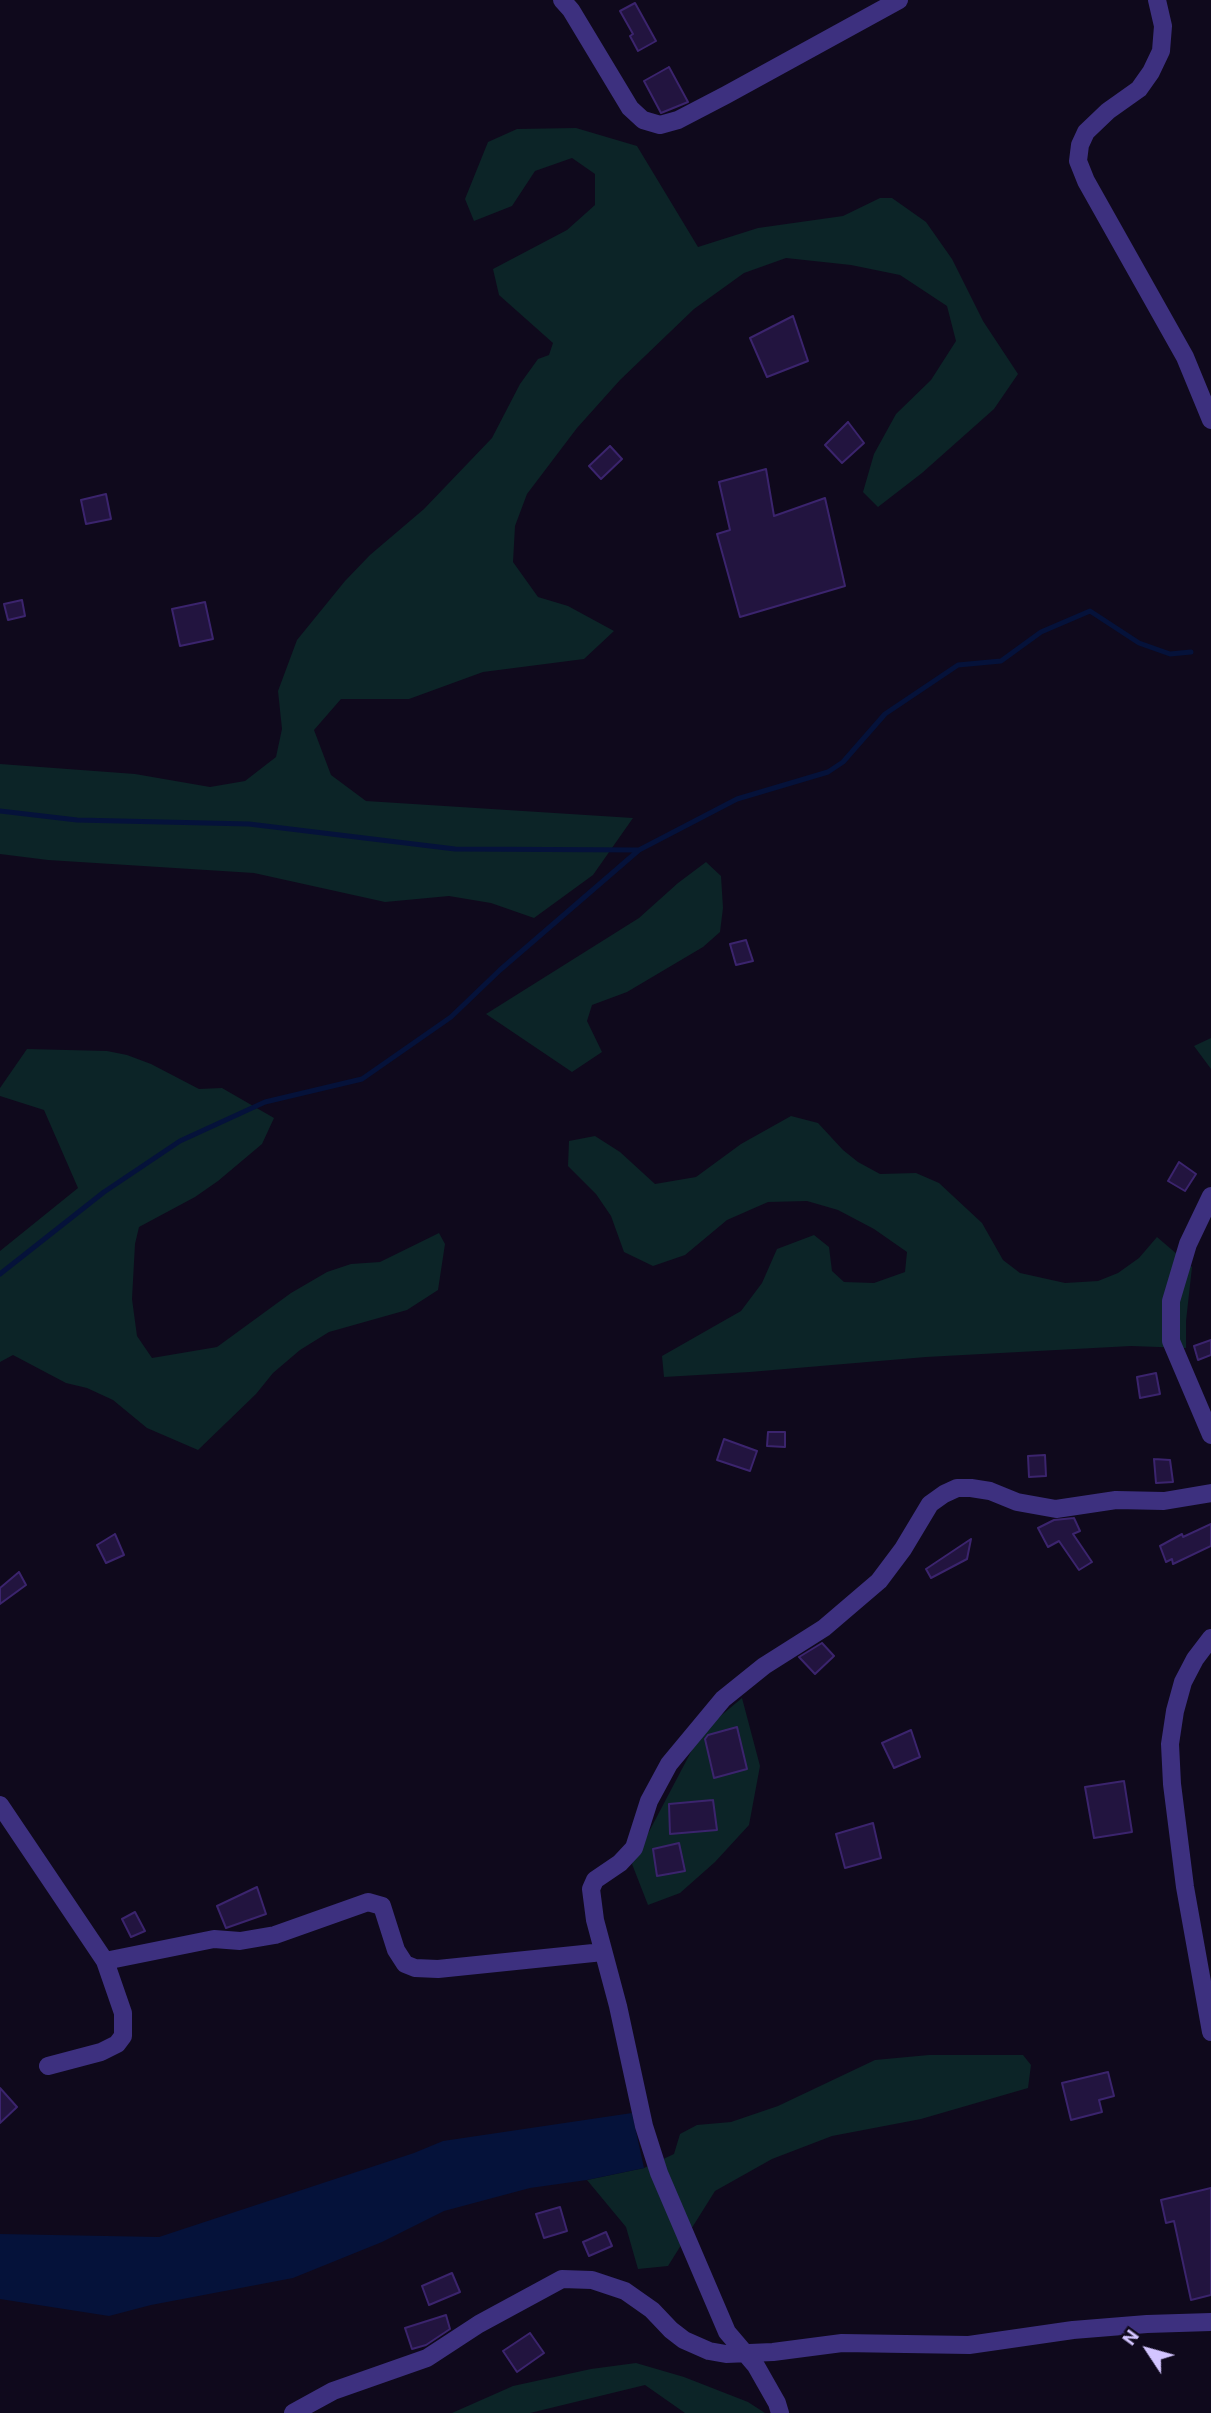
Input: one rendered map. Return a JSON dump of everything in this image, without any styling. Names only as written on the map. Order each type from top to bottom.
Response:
[{"type":"street","points":[[562,0],[571,9],[631,108],[643,120],[660,125],[678,120],[726,95],[899,0]]},
{"type":"street","points":[[1157,0],[1163,37],[1161,51],[1151,72],[1139,89],[1108,111],[1086,132],[1080,145],[1078,161],[1086,181],[1185,357],[1211,420]]},
{"type":"street","points":[[1211,1196],[1188,1244],[1171,1301],[1171,1341],[1211,1435]]},
{"type":"street","points":[[780,2413],[756,2366],[727,2332],[659,2173],[644,2126],[618,2006],[595,1920],[591,1889],[595,1880],[620,1863],[634,1849],[649,1801],[669,1764],[723,1699],[764,1666],[824,1629],[878,1581],[903,1549],[930,1504],[957,1488],[990,1491],[1017,1502],[1056,1509],[1116,1500],[1164,1501],[1211,1493]]},
{"type":"street","points":[[1211,1638],[1195,1659],[1183,1682],[1170,1744],[1172,1784],[1185,1887],[1208,2003],[1211,2032]]},
{"type":"street","points":[[0,1805],[104,1961],[122,2013],[123,2036],[117,2043],[101,2052],[48,2066]]},
{"type":"street","points":[[104,1961],[214,1939],[240,1941],[275,1935],[368,1902],[382,1906],[396,1951],[405,1964],[415,1968],[438,1969],[603,1952]]},
{"type":"street","points":[[293,2413],[333,2391],[427,2358],[479,2324],[562,2279],[592,2280],[625,2291],[652,2310],[684,2340],[709,2351],[726,2354],[773,2353],[842,2343],[969,2345],[1073,2330],[1147,2323],[1211,2322]]},
{"type":"green space","points":[[576,128],[637,146],[698,247],[758,228],[843,216],[880,198],[892,198],[926,222],[952,259],[983,321],[1018,374],[994,409],[922,473],[878,507],[863,492],[874,454],[896,414],[931,380],[956,341],[947,306],[900,275],[851,265],[786,258],[744,273],[694,309],[620,380],[577,428],[527,494],[515,526],[513,562],[538,597],[568,606],[614,631],[584,659],[483,672],[409,699],[341,699],[314,730],[331,775],[366,801],[633,818],[593,875],[534,918],[491,903],[449,896],[385,902],[254,873],[48,860],[0,854],[0,764],[135,774],[210,787],[245,781],[276,757],[282,729],[278,691],[297,640],[370,555],[424,509],[492,438],[520,384],[538,359],[549,355],[553,343],[499,295],[493,269],[567,230],[595,205],[595,174],[572,158],[535,171],[512,206],[474,221],[465,199],[488,142],[517,129]]},
{"type":"green space","points":[[706,862],[721,876],[723,908],[720,932],[703,947],[627,992],[592,1005],[587,1021],[602,1052],[572,1072],[486,1014],[639,918]]},
{"type":"green space","points":[[1211,1038],[1211,1069],[1194,1046]]},
{"type":"green space","points":[[27,1049],[107,1051],[127,1055],[151,1064],[199,1089],[222,1088],[274,1118],[262,1144],[218,1181],[195,1197],[139,1227],[135,1244],[132,1299],[137,1336],[152,1358],[217,1347],[291,1293],[327,1272],[351,1264],[380,1262],[439,1233],[445,1244],[438,1290],[407,1310],[329,1332],[300,1350],[273,1373],[256,1394],[198,1450],[147,1428],[113,1400],[87,1388],[66,1383],[13,1355],[0,1362],[0,1251],[78,1188],[44,1110],[0,1096],[0,1088]]},
{"type":"green space","points":[[791,1116],[818,1123],[843,1150],[880,1174],[916,1173],[939,1183],[982,1223],[1003,1260],[1020,1273],[1065,1283],[1098,1281],[1118,1273],[1139,1258],[1157,1237],[1192,1267],[1186,1348],[1131,1346],[926,1357],[664,1377],[662,1356],[741,1311],[762,1283],[777,1249],[814,1235],[829,1247],[832,1271],[844,1282],[874,1283],[905,1272],[907,1252],[874,1229],[838,1210],[807,1201],[768,1202],[727,1220],[685,1255],[653,1266],[624,1252],[611,1216],[596,1194],[568,1166],[569,1141],[595,1136],[620,1152],[655,1184],[696,1177],[741,1144]]},
{"type":"green space","points":[[742,1698],[760,1766],[749,1825],[715,1862],[680,1893],[648,1905],[632,1864],[693,1748],[712,1723]]},
{"type":"green space","points":[[929,2055],[1023,2055],[1031,2065],[1028,2088],[921,2119],[832,2136],[772,2159],[715,2191],[668,2266],[638,2269],[626,2227],[587,2180],[644,2168],[674,2154],[680,2134],[697,2125],[731,2122],[778,2106],[875,2060]]},
{"type":"green space","points":[[636,2363],[684,2377],[748,2402],[765,2413],[685,2413],[645,2385],[530,2413],[452,2413],[513,2386],[591,2369]]},
{"type":"water","points":[[632,2113],[644,2168],[530,2188],[444,2211],[382,2242],[293,2278],[151,2305],[109,2316],[0,2299],[0,2234],[159,2237],[443,2141]]},
{"type":"building","points":[[635,3],[656,41],[638,51],[630,36],[633,34],[620,11]]},
{"type":"building","points":[[669,67],[688,102],[661,113],[644,81]]},
{"type":"building","points":[[793,316],[808,361],[767,377],[750,338]]},
{"type":"building","points":[[848,422],[864,443],[842,463],[825,445]]},
{"type":"building","points":[[610,446],[622,459],[601,479],[589,466]]},
{"type":"building","points":[[766,469],[774,516],[825,498],[845,586],[740,617],[717,534],[730,530],[719,482]]},
{"type":"building","points":[[106,494],[111,519],[86,524],[81,500]]},
{"type":"building","points":[[22,600],[25,616],[8,620],[4,604]]},
{"type":"building","points":[[205,602],[213,639],[180,646],[172,609]]},
{"type":"building","points":[[746,940],[753,961],[736,965],[730,944]]},
{"type":"building","points":[[1179,1162],[1196,1174],[1185,1191],[1168,1181]]},
{"type":"building","points":[[1211,1340],[1211,1355],[1198,1360],[1194,1346]]},
{"type":"building","points":[[1156,1373],[1160,1394],[1140,1398],[1137,1377]]},
{"type":"building","points":[[768,1432],[785,1432],[785,1447],[767,1446]]},
{"type":"building","points":[[724,1439],[757,1451],[750,1471],[717,1460]]},
{"type":"building","points":[[1045,1455],[1046,1476],[1029,1477],[1028,1456]]},
{"type":"building","points":[[1154,1459],[1170,1460],[1173,1482],[1156,1483]]},
{"type":"building","points":[[1074,1518],[1080,1531],[1073,1534],[1092,1562],[1079,1570],[1059,1541],[1048,1547],[1038,1528],[1054,1520]]},
{"type":"building","points":[[1211,1524],[1211,1546],[1173,1564],[1172,1559],[1166,1562],[1160,1546],[1182,1534],[1183,1537]]},
{"type":"building","points":[[115,1534],[124,1555],[106,1563],[97,1545]]},
{"type":"building","points":[[971,1539],[967,1559],[931,1578],[926,1569]]},
{"type":"building","points":[[19,1572],[26,1585],[0,1604],[0,1588]]},
{"type":"building","points":[[822,1643],[834,1656],[815,1674],[799,1657]]},
{"type":"building","points":[[737,1727],[747,1769],[714,1778],[705,1739],[708,1735]]},
{"type":"building","points":[[911,1730],[920,1757],[894,1768],[882,1743]]},
{"type":"building","points":[[1124,1781],[1132,1832],[1094,1838],[1085,1787]]},
{"type":"building","points":[[713,1800],[717,1830],[670,1834],[669,1804]]},
{"type":"building","points":[[873,1823],[881,1858],[845,1868],[836,1834]]},
{"type":"building","points":[[679,1843],[685,1871],[657,1876],[653,1849]]},
{"type":"building","points":[[257,1887],[266,1914],[226,1928],[217,1906]]},
{"type":"building","points":[[135,1912],[145,1931],[131,1937],[122,1919]]},
{"type":"building","points":[[1108,2072],[1114,2096],[1099,2100],[1102,2112],[1071,2120],[1062,2083]]},
{"type":"building","points":[[0,2088],[17,2107],[0,2123]]},
{"type":"building","points":[[1211,2188],[1211,2295],[1191,2300],[1174,2221],[1166,2223],[1161,2200]]},
{"type":"building","points":[[560,2207],[567,2231],[544,2238],[536,2214]]},
{"type":"building","points":[[606,2232],[612,2246],[589,2256],[583,2242]]},
{"type":"building","points":[[452,2273],[460,2292],[429,2305],[422,2286]]},
{"type":"building","points":[[446,2315],[450,2329],[426,2345],[412,2349],[405,2328]]},
{"type":"building","points":[[530,2333],[544,2353],[517,2372],[503,2351]]},
{"type":"waterway","points":[[0,1274],[104,1192],[180,1141],[265,1102],[362,1079],[451,1017],[500,970],[639,850],[737,799],[828,772],[843,762],[885,714],[958,665],[1001,661],[1041,632],[1090,611],[1139,643],[1170,654],[1191,652]]},
{"type":"waterway","points":[[0,811],[77,820],[249,824],[455,849],[639,850]]}]
